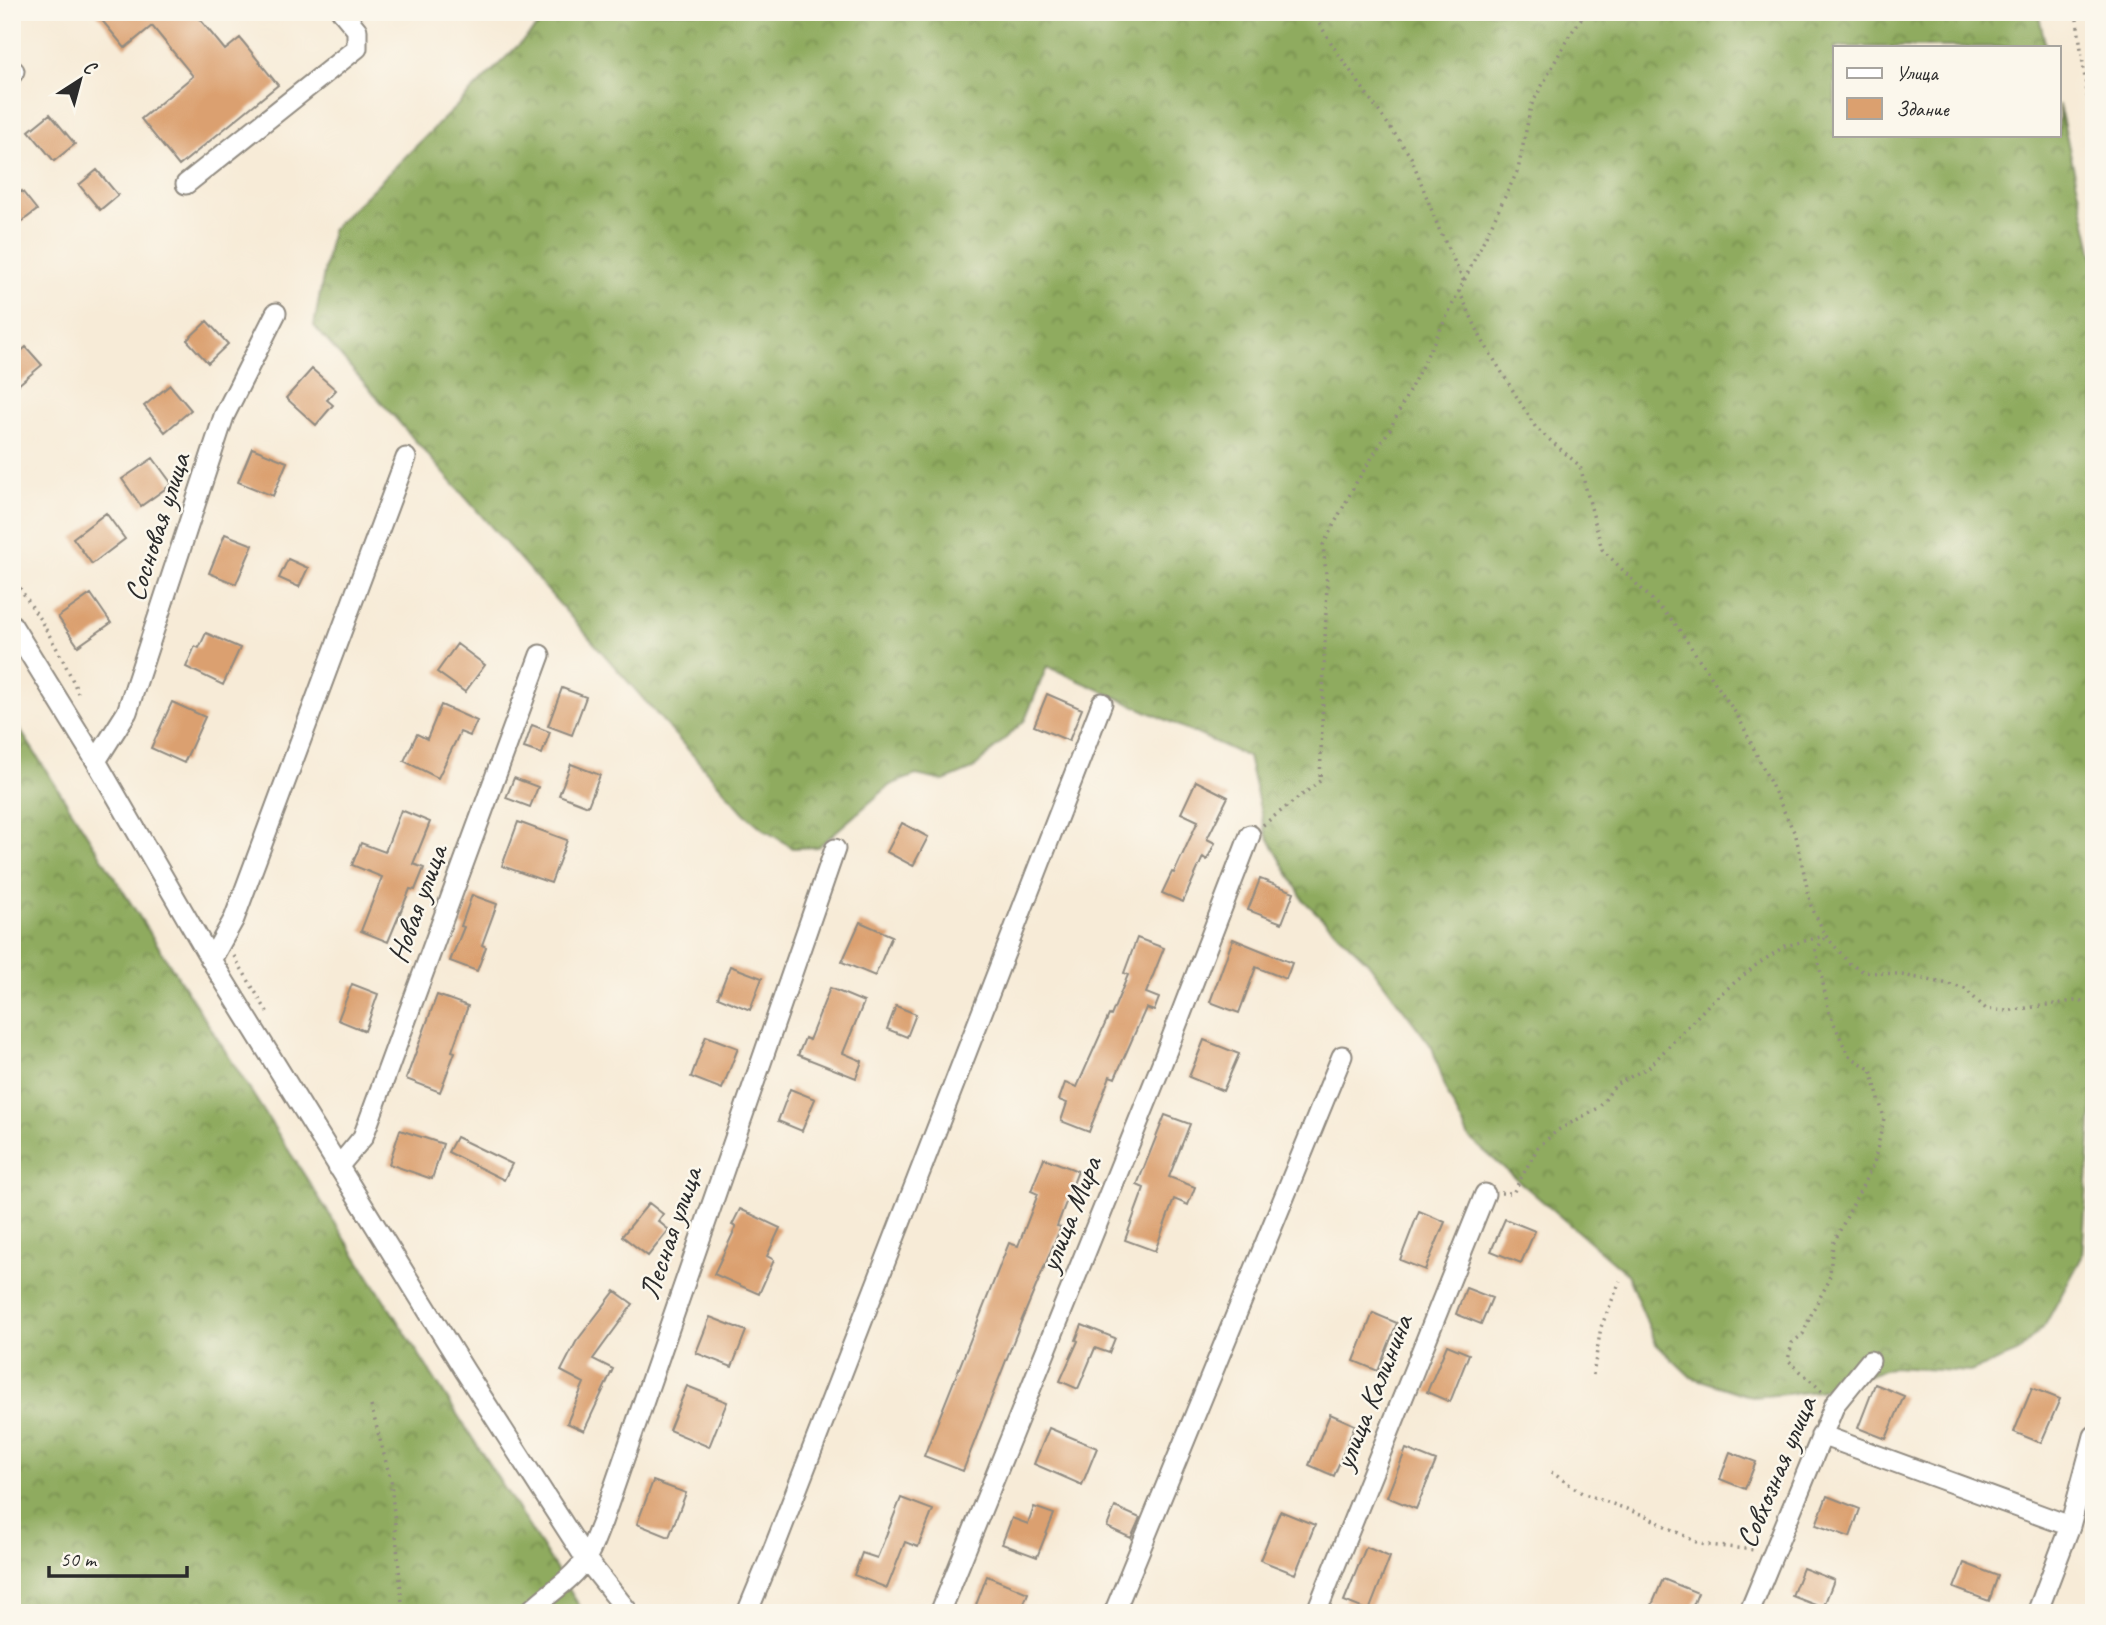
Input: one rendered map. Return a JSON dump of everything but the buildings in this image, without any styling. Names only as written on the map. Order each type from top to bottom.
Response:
[{"type":"street","points":[[186,184],[357,48],[357,30],[342,12]]},
{"type":"street","name":"Сосновая улица","points":[[96,761],[127,712],[224,416],[276,313]]},
{"type":"street","points":[[211,960],[234,919],[406,458]]},
{"type":"street","points":[[12,625],[96,761],[211,960],[465,1371],[586,1559],[629,1613]]},
{"type":"street","name":"Новая улица","points":[[338,1167],[363,1137],[540,655]]},
{"type":"street","points":[[747,1613],[1102,703]]},
{"type":"street","name":"улица Мира","points":[[940,1613],[1157,1076],[1250,835]]},
{"type":"street","name":"Лесная улица","points":[[528,1613],[541,1599],[561,1586],[586,1559],[835,849]]},
{"type":"street","points":[[1114,1613],[1342,1056]]},
{"type":"street","name":"улица Калинина","points":[[1316,1613],[1485,1194]]},
{"type":"street","name":"Совхозная улица","points":[[1749,1613],[1835,1404],[1870,1361]]},
{"type":"street","points":[[1821,1435],[2070,1526]]},
{"type":"street","points":[[2037,1613],[2070,1526],[2094,1436]]},
{"type":"path","points":[[1311,12],[1411,157],[1439,229],[1464,282]]},
{"type":"path","points":[[1250,835],[1320,781],[1327,584],[1323,545],[1356,483],[1390,429],[1464,282],[1518,170],[1531,106],[1569,36],[1586,12]]},
{"type":"path","points":[[2076,12],[2094,145]]},
{"type":"path","points":[[1459,291],[1482,341],[1536,428],[1580,466],[1602,549],[1674,622],[1739,718],[1796,836],[1811,906],[1826,936],[1849,963],[1864,972],[1897,974],[1965,989],[1986,1009],[2007,1011],[2074,1001],[2089,1001],[2094,1009]]},
{"type":"path","points":[[12,576],[50,634],[81,699]]},
{"type":"path","points":[[1485,1194],[1513,1193],[1538,1147],[1558,1130],[1600,1107],[1615,1085],[1648,1067],[1712,1001],[1755,966],[1784,946],[1826,936]]},
{"type":"path","points":[[1826,936],[1816,950],[1829,1013],[1848,1055],[1871,1070],[1884,1118],[1874,1163],[1833,1244],[1829,1281],[1803,1334],[1791,1343],[1788,1360],[1835,1404]]},
{"type":"path","points":[[223,938],[271,1017]]},
{"type":"path","points":[[1593,1375],[1601,1327],[1620,1281]]},
{"type":"path","points":[[370,1406],[391,1481],[403,1613]]},
{"type":"path","points":[[1551,1472],[1582,1493],[1646,1516],[1700,1544],[1773,1552]]},
{"type":"green space","points":[[552,12],[2038,12],[2046,46],[1833,46],[1833,136],[2060,136],[2060,108],[2094,258],[2094,1082],[2082,1257],[2045,1325],[2017,1353],[1970,1372],[1893,1367],[1819,1391],[1753,1397],[1691,1377],[1656,1344],[1627,1274],[1469,1138],[1447,1093],[1432,1047],[1367,961],[1304,901],[1266,834],[1248,757],[1047,666],[1025,720],[973,769],[944,781],[916,775],[890,785],[818,847],[793,848],[763,829],[744,813],[314,326],[332,229]]},
{"type":"green space","points":[[12,717],[584,1613],[12,1613]]}]
